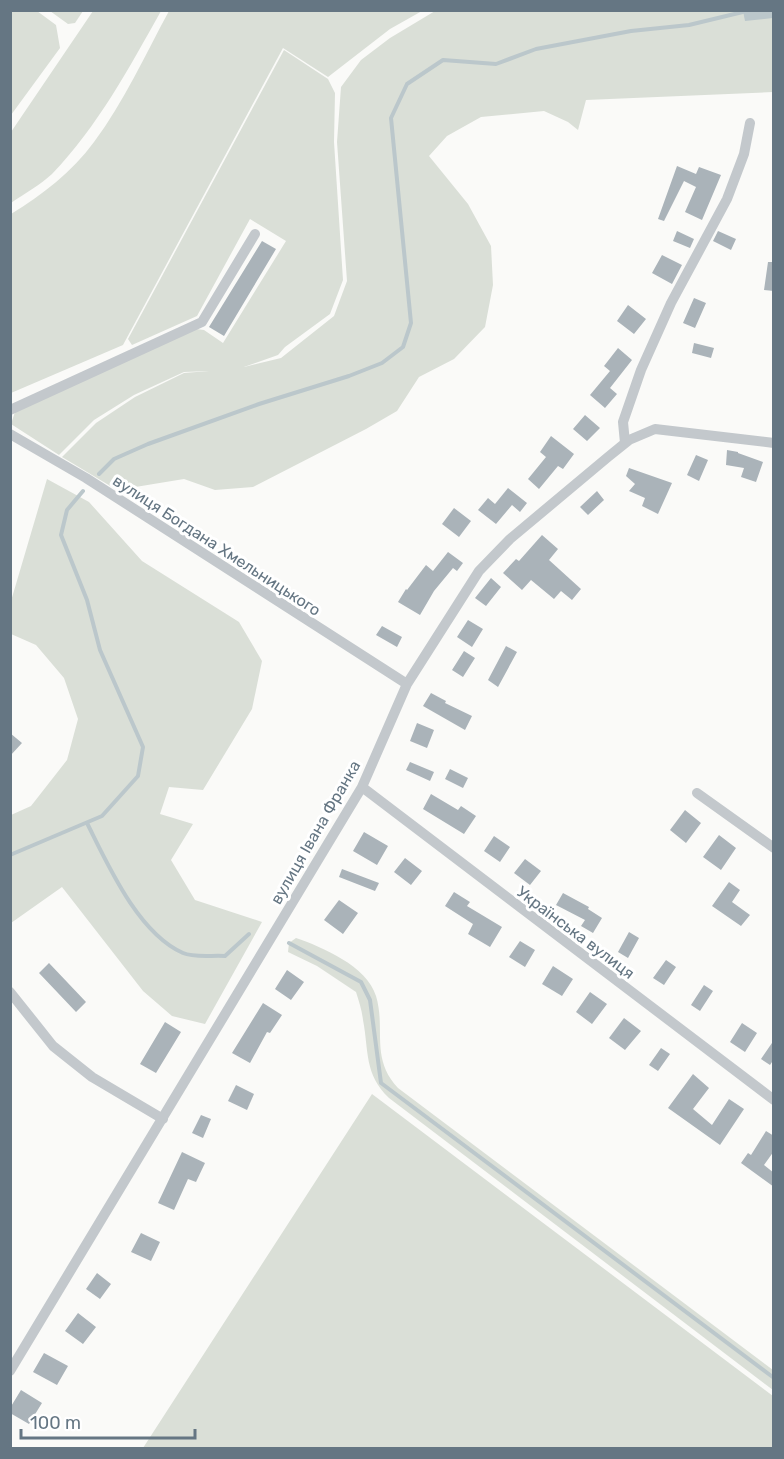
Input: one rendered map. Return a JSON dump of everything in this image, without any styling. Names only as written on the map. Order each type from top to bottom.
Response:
[{"type":"street","points":[[626,443],[623,422],[641,370],[671,303],[727,199],[744,154],[750,123]]},
{"type":"street","points":[[10,410],[202,322],[255,234]]},
{"type":"street","name":"вулиця Івана Франка","points":[[10,1371],[362,787],[407,684],[479,571],[510,539],[626,443],[655,429],[774,443]]},
{"type":"street","name":"вулиця Богдана Хмельницького","points":[[10,434],[86,478],[407,684]]},
{"type":"street","name":"Українська вулиця","points":[[362,787],[774,1100]]},
{"type":"street","points":[[697,793],[774,848]]},
{"type":"street","points":[[10,992],[53,1046],[92,1077],[163,1119]]},
{"type":"shaded area","points":[[11,10],[37,11],[56,25],[60,48],[11,115]]},
{"type":"shaded area","points":[[50,11],[83,11],[75,23],[68,24]]},
{"type":"shaded area","points":[[93,11],[161,11],[112,96],[69,156],[52,174],[11,203],[11,132]]},
{"type":"shaded area","points":[[169,11],[422,11],[390,29],[328,77],[283,48],[123,345],[11,393],[11,214],[56,182],[94,142],[125,95]]},
{"type":"shaded area","points":[[435,11],[773,11],[773,92],[586,100],[578,130],[568,122],[544,111],[481,117],[447,136],[429,156],[468,204],[491,246],[493,285],[485,327],[454,359],[419,377],[397,411],[253,487],[215,490],[184,479],[117,490],[62,457],[96,423],[135,397],[184,373],[209,371],[184,372],[134,395],[94,420],[59,455],[11,424],[15,412],[196,329],[204,330],[223,343],[286,241],[250,219],[197,316],[132,345],[128,339],[284,50],[328,79],[335,93],[334,142],[343,280],[330,314],[285,347],[278,355],[244,367],[281,358],[334,316],[347,281],[337,142],[341,87],[361,60],[390,38]]},
{"type":"shaded area","points":[[743,11],[773,11],[773,18],[745,21]]},
{"type":"shaded area","points":[[47,479],[89,502],[142,561],[239,622],[262,661],[252,709],[203,790],[169,787],[160,814],[193,824],[171,860],[195,900],[262,922],[205,1024],[172,1016],[143,991],[62,887],[11,923],[11,815],[31,806],[67,760],[78,719],[64,678],[36,645],[11,634],[11,601]]},
{"type":"shaded area","points":[[296,938],[342,959],[354,967],[371,985],[379,1008],[380,1043],[384,1066],[398,1088],[773,1370],[773,1390],[389,1098],[371,1071],[362,1013],[356,992],[317,966],[288,952],[289,943]]},
{"type":"shaded area","points":[[372,1094],[773,1396],[773,1448],[143,1448]]},
{"type":"building","points":[[677,166],[696,174],[699,167],[721,175],[702,220],[685,212],[696,187],[684,181],[664,221],[658,219]]},
{"type":"building","points":[[677,231],[694,239],[690,248],[673,241]]},
{"type":"building","points":[[718,231],[736,239],[731,250],[713,241]]},
{"type":"building","points":[[262,241],[276,249],[224,336],[209,327]]},
{"type":"building","points":[[662,255],[682,265],[672,284],[652,273]]},
{"type":"building","points":[[768,262],[774,262],[774,291],[764,290]]},
{"type":"building","points":[[694,298],[706,303],[695,328],[683,323]]},
{"type":"building","points":[[628,305],[646,319],[634,334],[617,321]]},
{"type":"building","points":[[694,343],[714,348],[711,358],[692,353]]},
{"type":"building","points":[[618,348],[632,360],[610,388],[617,394],[605,408],[590,395],[610,371],[604,366]]},
{"type":"building","points":[[585,415],[600,428],[587,441],[573,429]]},
{"type":"building","points":[[551,436],[574,454],[563,469],[558,466],[539,489],[528,479],[546,457],[540,452]]},
{"type":"building","points":[[727,450],[763,462],[756,482],[741,477],[744,468],[726,465]]},
{"type":"building","points":[[696,455],[708,460],[699,481],[687,475]]},
{"type":"building","points":[[629,468],[672,483],[658,514],[642,506],[645,498],[629,491],[635,484],[626,476]]},
{"type":"building","points":[[508,488],[527,503],[520,512],[512,505],[496,524],[478,510],[488,498],[495,504]]},
{"type":"building","points":[[597,491],[604,500],[588,515],[580,507]]},
{"type":"building","points":[[454,508],[471,521],[459,537],[442,524]]},
{"type":"building","points":[[542,535],[558,549],[549,560],[581,589],[572,600],[561,591],[554,599],[531,580],[522,590],[503,573],[516,559],[519,561]]},
{"type":"building","points":[[448,552],[463,563],[457,571],[453,568],[434,591],[420,615],[398,602],[426,565],[433,571]]},
{"type":"building","points":[[491,578],[501,587],[486,606],[475,598]]},
{"type":"building","points":[[468,620],[483,629],[472,647],[457,637]]},
{"type":"building","points":[[382,626],[402,637],[397,647],[376,635]]},
{"type":"building","points":[[506,646],[517,652],[498,687],[488,680]]},
{"type":"building","points":[[464,651],[475,658],[463,677],[452,670]]},
{"type":"building","points":[[431,693],[446,701],[445,703],[472,716],[465,730],[423,706]]},
{"type":"building","points":[[417,723],[434,730],[427,748],[410,741]]},
{"type":"building","points":[[10,733],[22,743],[10,756]]},
{"type":"building","points":[[410,762],[434,772],[430,781],[406,770]]},
{"type":"building","points":[[450,769],[468,778],[463,788],[445,779]]},
{"type":"building","points":[[431,794],[458,810],[461,806],[476,816],[464,834],[423,809]]},
{"type":"building","points":[[685,810],[701,823],[686,843],[670,830]]},
{"type":"building","points":[[364,832],[388,846],[377,865],[353,851]]},
{"type":"building","points":[[719,835],[736,848],[721,870],[703,857]]},
{"type":"building","points":[[494,836],[510,847],[500,862],[484,851]]},
{"type":"building","points":[[405,858],[422,871],[411,885],[394,872]]},
{"type":"building","points":[[525,859],[541,871],[530,885],[514,873]]},
{"type":"building","points":[[342,869],[379,883],[375,891],[339,877]]},
{"type":"building","points":[[729,882],[740,890],[732,902],[750,915],[741,926],[712,906]]},
{"type":"building","points":[[454,892],[470,902],[467,906],[502,927],[490,947],[468,934],[473,924],[445,906]]},
{"type":"building","points":[[563,893],[589,907],[588,909],[602,918],[593,933],[581,926],[585,920],[556,905]]},
{"type":"building","points":[[339,900],[358,913],[343,934],[324,920]]},
{"type":"building","points":[[629,932],[639,938],[628,958],[618,952]]},
{"type":"building","points":[[520,941],[535,950],[525,967],[509,957]]},
{"type":"building","points":[[666,960],[676,967],[664,985],[653,978]]},
{"type":"building","points":[[49,963],[86,1002],[76,1012],[39,973]]},
{"type":"building","points":[[553,966],[573,979],[562,996],[542,984]]},
{"type":"building","points":[[287,970],[304,982],[291,1000],[275,989]]},
{"type":"building","points":[[704,985],[713,991],[700,1011],[691,1005]]},
{"type":"building","points":[[590,992],[607,1004],[592,1024],[576,1012]]},
{"type":"building","points":[[263,1003],[282,1015],[270,1033],[267,1032],[250,1063],[232,1053]]},
{"type":"building","points":[[624,1018],[641,1031],[625,1050],[609,1038]]},
{"type":"building","points":[[165,1022],[181,1032],[156,1073],[140,1064]]},
{"type":"building","points":[[742,1023],[757,1033],[745,1052],[730,1042]]},
{"type":"building","points":[[774,1040],[774,1059],[770,1065],[761,1059]]},
{"type":"building","points":[[661,1048],[670,1054],[658,1071],[649,1065]]},
{"type":"building","points":[[693,1074],[709,1088],[693,1109],[712,1125],[729,1099],[744,1109],[720,1145],[668,1108]]},
{"type":"building","points":[[236,1085],[254,1094],[247,1110],[228,1101]]},
{"type":"building","points":[[201,1115],[211,1119],[203,1138],[192,1133]]},
{"type":"building","points":[[766,1131],[774,1136],[774,1151],[764,1165],[774,1173],[774,1187],[741,1163],[748,1153],[751,1155]]},
{"type":"building","points":[[182,1152],[205,1163],[196,1182],[188,1179],[174,1210],[158,1203]]},
{"type":"building","points":[[141,1233],[160,1242],[151,1261],[131,1252]]},
{"type":"building","points":[[97,1273],[111,1284],[100,1299],[86,1289]]},
{"type":"building","points":[[78,1313],[96,1327],[83,1344],[65,1331]]},
{"type":"building","points":[[44,1353],[68,1366],[57,1385],[33,1372]]},
{"type":"building","points":[[21,1390],[42,1403],[29,1424],[10,1413],[10,1408]]},
{"type":"waterway","points":[[99,474],[114,459],[148,444],[259,404],[349,376],[382,363],[403,347],[411,323],[391,118],[407,84],[443,60],[496,64],[536,49],[631,31],[689,25],[751,10]]},
{"type":"waterway","points":[[10,855],[102,816],[138,776],[143,747],[100,650],[87,600],[61,535],[67,510],[83,491]]},
{"type":"waterway","points":[[87,823],[126,896],[138,914],[167,943],[187,955],[225,956],[249,934]]},
{"type":"waterway","points":[[289,943],[361,982],[370,1000],[381,1083],[774,1378]]}]
